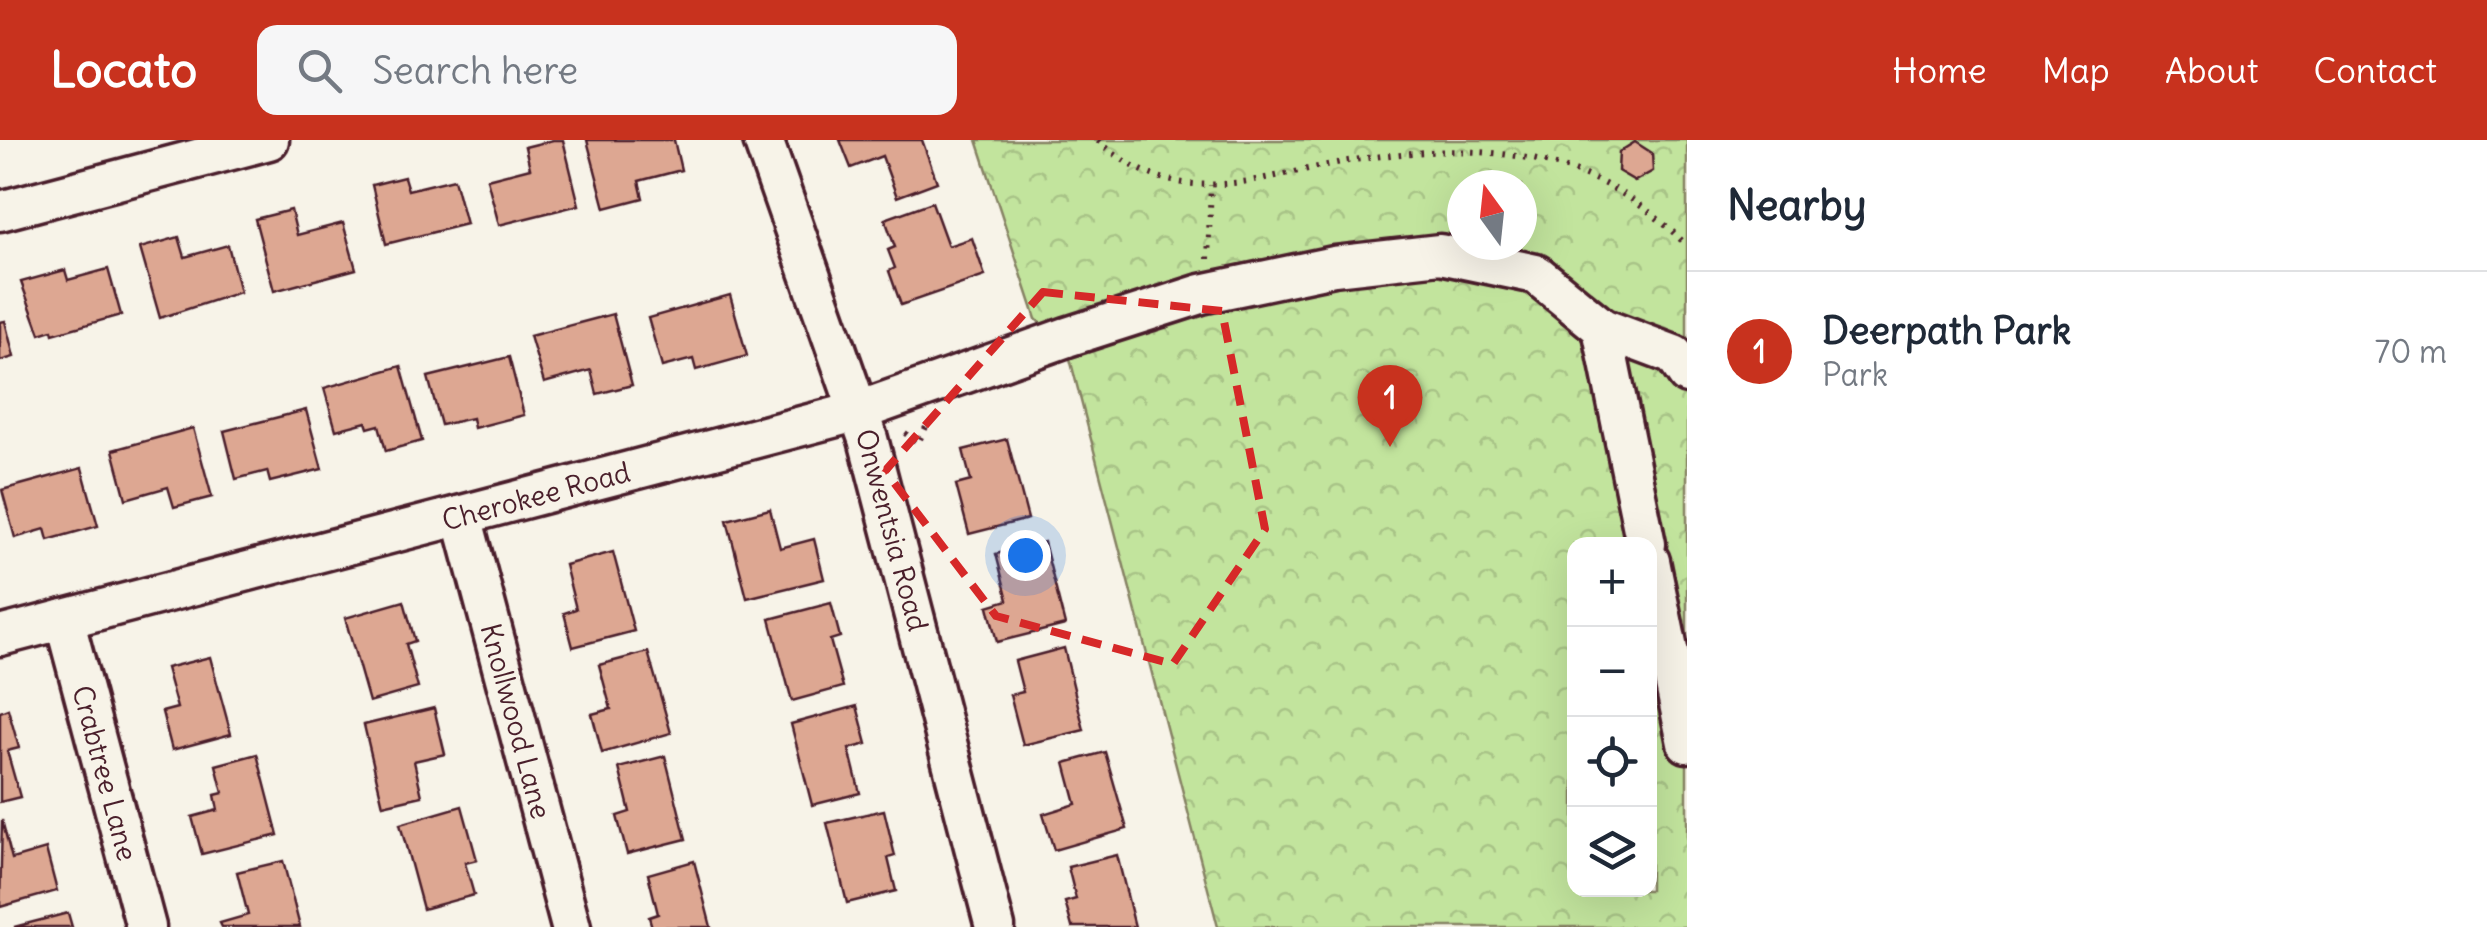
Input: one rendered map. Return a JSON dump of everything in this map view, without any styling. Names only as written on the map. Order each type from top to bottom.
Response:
[{"type":"street","points":[[0,211],[269,140]]},
{"type":"street","name":"Onwentsia Road","points":[[763,140],[859,411],[892,524],[995,927]]},
{"type":"street","name":"Cherokee Road","points":[[0,636],[859,411],[1066,336],[1207,292],[1334,266],[1440,254],[1536,274],[1602,328],[1674,356],[1687,374]]},
{"type":"street","points":[[1602,328],[1645,537]]},
{"type":"street","name":"Knollwood Lane","points":[[462,516],[571,927]]},
{"type":"street","points":[[1657,595],[1687,743]]},
{"type":"street","name":"Crabtree Lane","points":[[64,619],[146,927]]},
{"type":"path","points":[[1098,140],[1117,158],[1154,177],[1186,186],[1232,185],[1399,153],[1456,148],[1513,154],[1561,165],[1629,196],[1687,246]]},
{"type":"highlighted area","points":[[1043,292],[1222,311],[1265,529],[1173,664],[996,616],[885,471]]},
{"type":"green space","points":[[977,140],[1687,140],[1687,927],[1218,927],[1068,351],[1036,319]]},
{"type":"building","points":[[563,140],[579,205],[499,225],[487,179],[530,168],[525,147]]},
{"type":"building","points":[[587,140],[674,140],[681,170],[639,181],[643,198],[605,208]]},
{"type":"building","points":[[840,140],[922,140],[937,182],[897,197],[882,156],[851,168]]},
{"type":"building","points":[[1635,142],[1652,153],[1653,171],[1635,181],[1618,171],[1619,152]]},
{"type":"building","points":[[404,177],[408,190],[454,179],[466,224],[386,244],[372,185]]},
{"type":"building","points":[[932,202],[948,246],[972,238],[985,276],[901,305],[889,271],[895,268],[888,250],[895,247],[885,219]]},
{"type":"building","points":[[291,210],[297,235],[343,223],[356,269],[274,291],[255,219]]},
{"type":"building","points":[[179,237],[185,257],[228,245],[240,292],[160,318],[140,248]]},
{"type":"building","points":[[108,269],[121,315],[40,334],[21,282],[65,270],[68,280]]},
{"type":"building","points":[[730,295],[747,356],[696,370],[693,359],[662,367],[648,318]]},
{"type":"building","points":[[613,314],[632,385],[597,394],[591,370],[544,383],[530,336]]},
{"type":"building","points":[[5,321],[14,357],[0,361],[0,322]]},
{"type":"building","points":[[509,357],[524,415],[474,428],[472,418],[441,425],[428,377]]},
{"type":"building","points":[[401,366],[422,441],[386,451],[379,425],[368,428],[366,422],[336,430],[324,388]]},
{"type":"building","points":[[306,410],[322,469],[270,482],[267,471],[236,479],[224,431]]},
{"type":"building","points":[[193,428],[212,497],[174,507],[168,487],[126,499],[113,450]]},
{"type":"building","points":[[1007,439],[1028,519],[969,534],[956,485],[971,481],[963,450]]},
{"type":"building","points":[[82,468],[98,526],[48,540],[45,529],[15,538],[2,490]]},
{"type":"building","points":[[770,509],[780,548],[814,539],[824,579],[747,598],[727,520]]},
{"type":"building","points":[[1044,542],[1065,625],[997,642],[988,606],[1008,600],[996,554]]},
{"type":"building","points":[[613,552],[634,631],[573,647],[564,613],[576,609],[565,565]]},
{"type":"building","points":[[404,601],[415,641],[406,644],[418,688],[369,702],[345,618]]},
{"type":"building","points":[[831,603],[840,637],[830,640],[843,687],[792,701],[770,619]]},
{"type":"building","points":[[1064,648],[1084,730],[1023,745],[1010,695],[1023,692],[1015,661]]},
{"type":"building","points":[[648,652],[671,733],[602,753],[592,714],[611,709],[599,665]]},
{"type":"building","points":[[210,657],[231,734],[172,750],[162,712],[177,708],[166,668]]},
{"type":"building","points":[[857,706],[867,744],[849,749],[860,793],[812,805],[791,724]]},
{"type":"building","points":[[434,708],[445,754],[414,761],[422,796],[383,805],[364,725]]},
{"type":"building","points":[[8,709],[19,748],[7,751],[20,797],[0,802],[0,712]]},
{"type":"building","points":[[1105,752],[1127,829],[1054,850],[1043,814],[1076,804],[1065,763]]},
{"type":"building","points":[[257,754],[278,835],[202,854],[192,817],[218,810],[215,795],[223,793],[216,765]]},
{"type":"building","points":[[665,756],[686,839],[627,854],[617,816],[630,812],[619,768]]},
{"type":"building","points":[[462,806],[477,860],[465,863],[474,895],[423,909],[400,824]]},
{"type":"building","points":[[884,810],[895,856],[888,858],[896,891],[847,903],[827,823]]},
{"type":"building","points":[[2,820],[12,859],[46,849],[57,891],[0,907]]},
{"type":"building","points":[[1117,855],[1135,927],[1072,927],[1065,902],[1076,899],[1068,867]]},
{"type":"building","points":[[283,861],[300,927],[222,927],[220,923],[248,915],[237,872]]},
{"type":"building","points":[[694,861],[711,927],[652,927],[649,917],[658,914],[648,874]]},
{"type":"building","points":[[68,913],[72,927],[14,927]]},
{"type":"place","name":"Deerpath Park","points":[[1390,447]]}]
